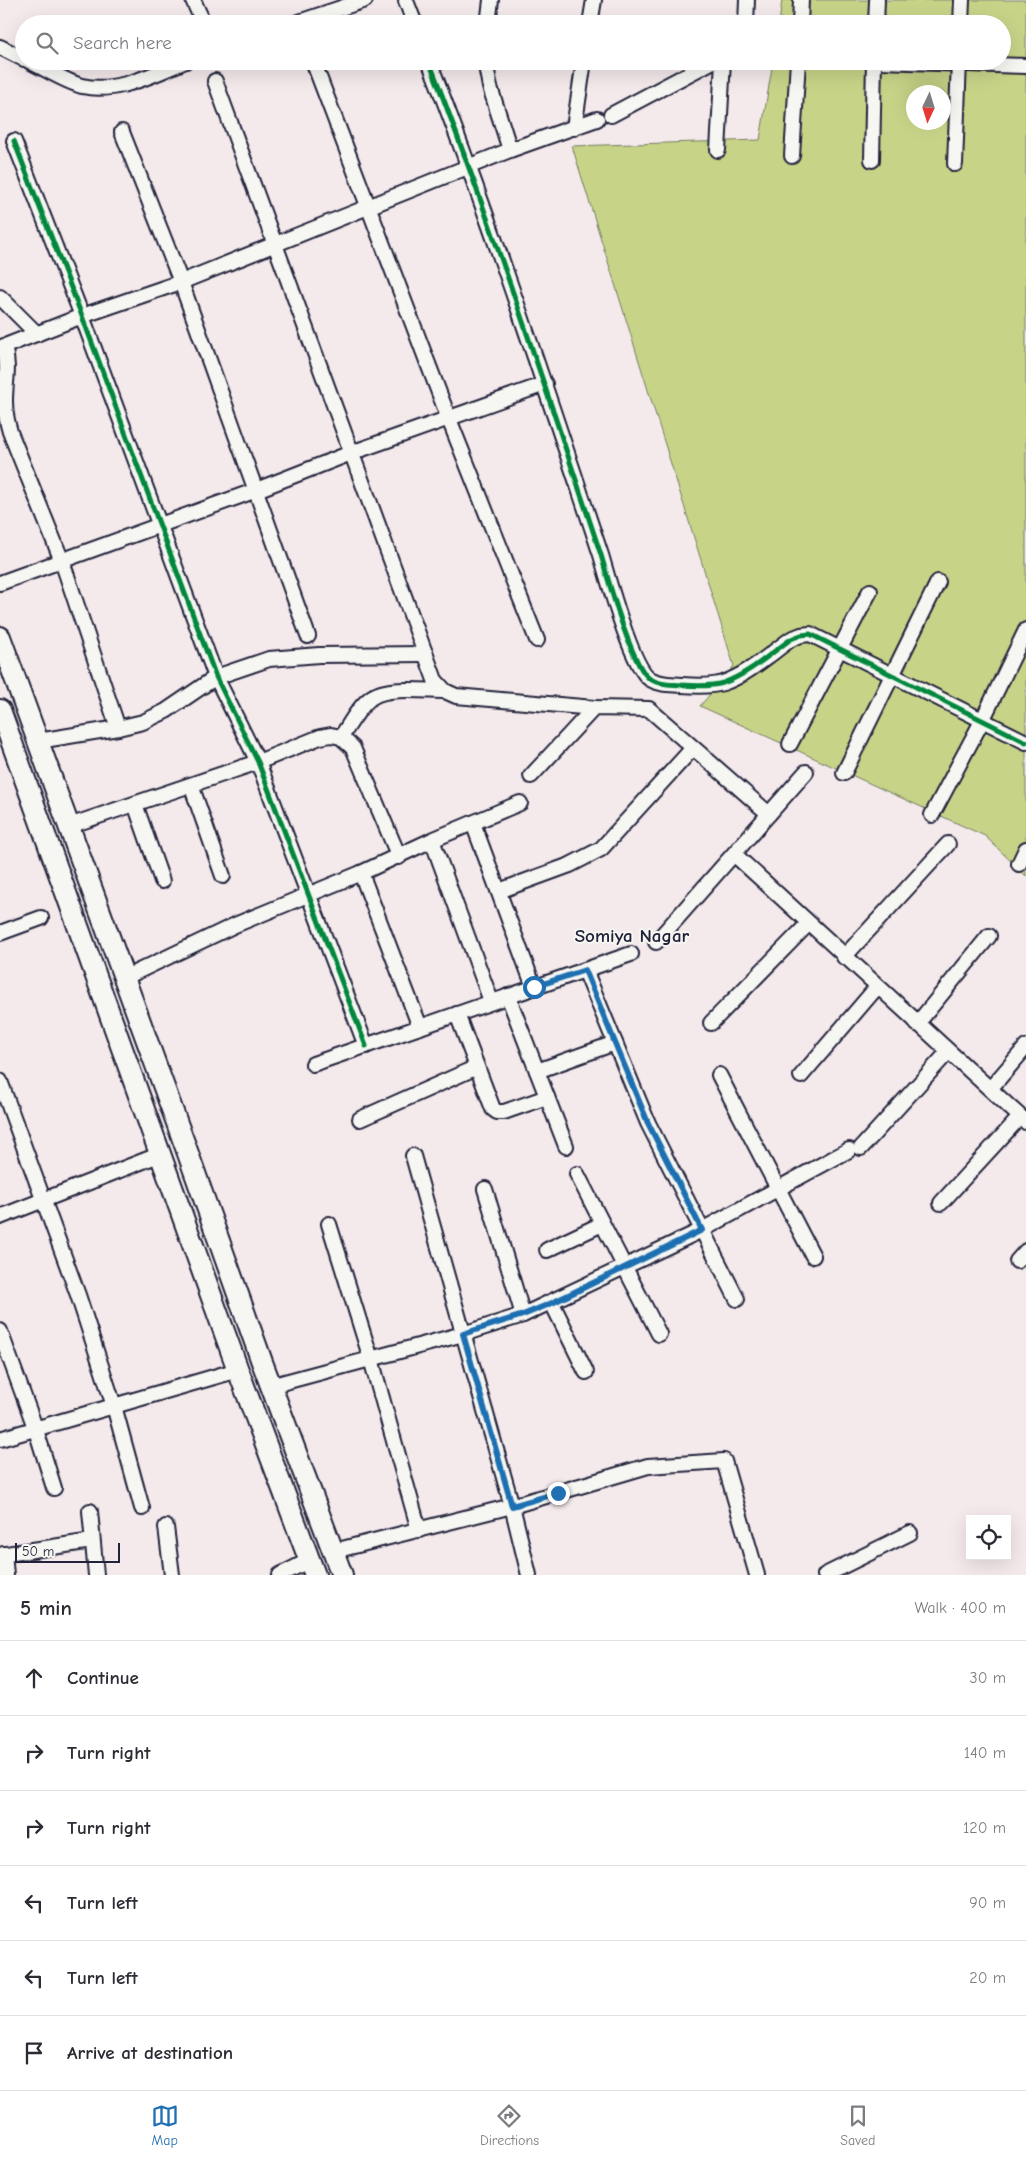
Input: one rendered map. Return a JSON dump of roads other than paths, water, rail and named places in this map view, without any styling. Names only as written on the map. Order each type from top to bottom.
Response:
[{"type":"main road","points":[[0,637],[270,1386],[342,1575]]},
{"type":"main road","points":[[0,710],[238,1370],[313,1568]]},
{"type":"street","points":[[192,0],[200,15]]},
{"type":"street","points":[[320,15],[365,0]]},
{"type":"street","points":[[489,15],[491,0]]},
{"type":"street","points":[[746,15],[747,0]]},
{"type":"street","points":[[800,15],[801,0]]},
{"type":"street","points":[[876,15],[877,0]]},
{"type":"street","points":[[961,15],[962,0]]},
{"type":"street","points":[[591,15],[592,1]]},
{"type":"street","points":[[406,2],[411,15]]},
{"type":"street","points":[[0,47],[15,54]]},
{"type":"street","points":[[1011,65],[1026,66]]},
{"type":"street","points":[[48,70],[80,85],[100,89],[124,86],[164,70]]},
{"type":"street","points":[[316,70],[449,420],[537,640]]},
{"type":"street","points":[[433,70],[470,166],[545,384],[638,666],[644,675],[662,684],[704,686],[722,683],[737,677],[800,635],[810,634],[1026,742]]},
{"type":"street","points":[[487,70],[490,87],[510,150]]},
{"type":"street","points":[[574,128],[583,70]]},
{"type":"street","points":[[118,728],[62,561],[10,432],[5,414],[9,369],[2,347],[82,316],[181,282],[510,150],[604,117],[695,70]]},
{"type":"street","points":[[718,150],[722,70]]},
{"type":"street","points":[[792,156],[797,70]]},
{"type":"street","points":[[872,160],[874,70]]},
{"type":"street","points":[[955,164],[959,70]]},
{"type":"street","points":[[215,81],[435,680],[444,691]]},
{"type":"street","points":[[122,132],[181,282],[254,491],[308,636]]},
{"type":"street","points":[[14,141],[82,316],[216,677],[258,762],[366,1046]]},
{"type":"street","points":[[0,297],[37,334]]},
{"type":"street","points":[[0,583],[254,491],[351,453],[449,420],[545,384]]},
{"type":"street","points":[[844,773],[938,582]]},
{"type":"street","points":[[790,744],[841,650],[870,591]]},
{"type":"street","points":[[932,815],[982,721],[1026,630]]},
{"type":"street","points":[[38,741],[143,722],[166,711],[216,677],[269,658],[318,655],[426,654]]},
{"type":"street","points":[[341,737],[371,697],[396,691],[444,691],[456,696],[594,708],[649,709],[770,814]]},
{"type":"street","points":[[531,776],[594,708]]},
{"type":"street","points":[[69,826],[258,762],[320,737],[331,735],[341,737],[353,748],[399,856]]},
{"type":"street","points":[[499,891],[570,866],[600,850],[693,748]]},
{"type":"street","points":[[656,942],[735,855],[806,772]]},
{"type":"street","points":[[191,785],[223,876]]},
{"type":"street","points":[[124,978],[235,925],[361,873],[432,840],[520,803]]},
{"type":"street","points":[[135,804],[162,881]]},
{"type":"street","points":[[473,823],[534,987]]},
{"type":"street","points":[[432,840],[491,1001]]},
{"type":"street","points":[[844,957],[948,844]]},
{"type":"street","points":[[1019,864],[1026,849]]},
{"type":"street","points":[[735,855],[1023,1120],[942,1203]]},
{"type":"street","points":[[361,873],[420,1027]]},
{"type":"street","points":[[0,933],[41,918]]},
{"type":"street","points":[[711,1023],[808,924]]},
{"type":"street","points":[[917,1024],[989,936]]},
{"type":"street","points":[[313,1064],[631,954]]},
{"type":"street","points":[[585,970],[648,1123],[737,1299]]},
{"type":"street","points":[[801,1076],[877,987]]},
{"type":"street","points":[[508,996],[566,1146]]},
{"type":"street","points":[[457,1014],[489,1103],[493,1109],[497,1112],[504,1112],[547,1097]]},
{"type":"street","points":[[537,1071],[615,1043]]},
{"type":"street","points":[[990,1089],[1026,1047]]},
{"type":"street","points":[[270,1386],[463,1334],[523,1315],[552,1303],[702,1230],[855,1149],[948,1052]]},
{"type":"street","points":[[360,1118],[477,1067]]},
{"type":"street","points":[[719,1075],[813,1256]]},
{"type":"street","points":[[0,1081],[78,1295],[114,1406],[142,1508]]},
{"type":"street","points":[[0,1217],[161,1154]]},
{"type":"street","points":[[413,1156],[512,1506],[529,1575]]},
{"type":"street","points":[[576,1174],[659,1334]]},
{"type":"street","points":[[485,1189],[523,1315]]},
{"type":"street","points":[[329,1224],[370,1358],[419,1530]]},
{"type":"street","points":[[547,1250],[602,1224]]},
{"type":"street","points":[[552,1303],[586,1372]]},
{"type":"street","points":[[0,1331],[36,1430],[54,1488]]},
{"type":"street","points":[[0,1439],[238,1370]]},
{"type":"street","points":[[334,1552],[512,1506],[648,1466],[724,1461],[757,1575]]},
{"type":"street","points":[[90,1511],[96,1575]]},
{"type":"street","points":[[166,1527],[172,1575]]},
{"type":"street","points":[[825,1575],[910,1533]]},
{"type":"street","points":[[6,1575],[2,1554],[92,1541]]},
{"type":"street","points":[[280,1575],[313,1568]]},
{"type":"district","name":"Somiya Nagar","points":[[632,935]]}]
